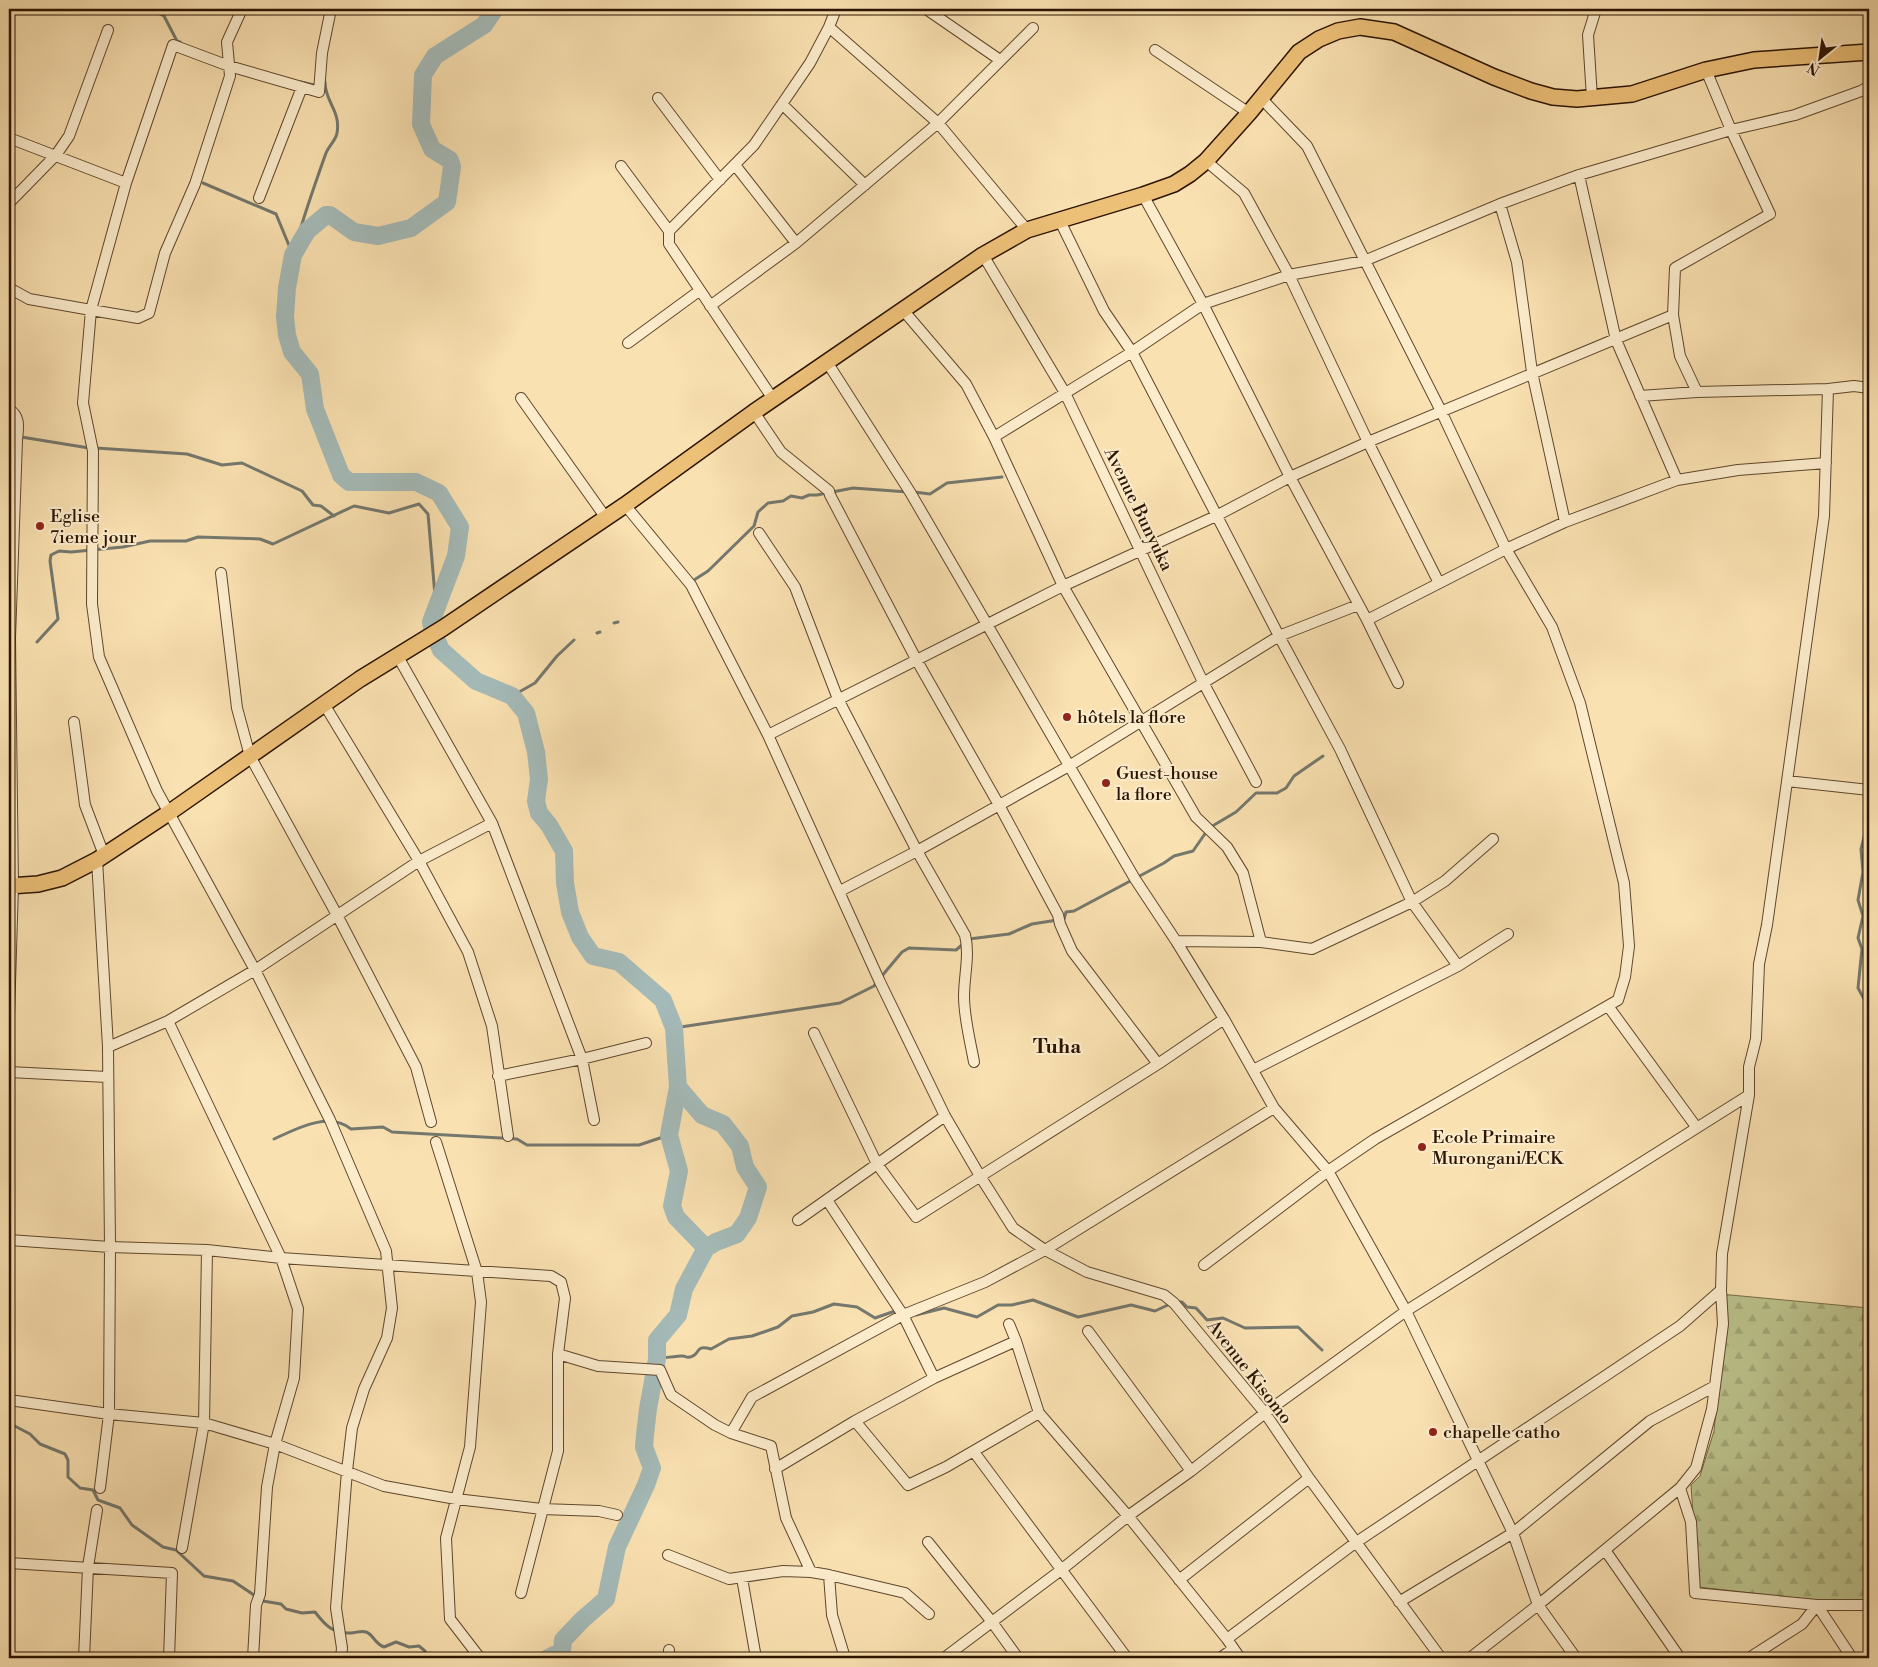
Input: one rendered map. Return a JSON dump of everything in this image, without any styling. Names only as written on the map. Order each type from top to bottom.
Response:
[{"type":"highway","points":[[11,886],[38,884],[62,878],[101,858],[324,704],[397,655],[443,628],[606,518],[754,412],[983,255],[1027,230],[1143,195],[1174,184],[1190,174],[1206,161],[1249,113],[1299,52],[1319,39],[1338,31],[1360,27],[1394,32],[1471,67],[1531,91],[1553,97],[1577,99],[1632,94],[1706,70],[1754,60],[1869,52]]},
{"type":"street","points":[[9,288],[29,299],[91,310],[138,318],[150,313],[165,253],[194,184],[230,76],[227,42],[242,9]]},
{"type":"street","points":[[331,9],[322,53],[319,92],[229,66],[173,45],[126,183],[91,310],[83,403],[93,447],[92,604],[99,657],[158,791],[255,970],[331,1122],[386,1251],[392,1308],[387,1338],[364,1389],[352,1428],[347,1471],[336,1608],[342,1648],[340,1658]]},
{"type":"street","points":[[669,232],[754,145],[810,63],[829,27],[836,9]]},
{"type":"street","points":[[926,9],[1000,60]]},
{"type":"street","points":[[1592,98],[1588,35],[1596,9]]},
{"type":"street","points":[[829,27],[938,123],[1027,230]]},
{"type":"street","points":[[710,306],[796,243],[938,123],[1033,28]]},
{"type":"street","points":[[9,203],[56,155],[69,136],[108,30]]},
{"type":"street","points":[[1155,50],[1249,113]]},
{"type":"street","points":[[1698,392],[1680,356],[1673,315],[1675,268],[1770,214],[1731,130],[1706,70]]},
{"type":"street","points":[[994,437],[1132,352],[1203,304],[1289,275],[1364,261],[1500,204],[1579,175],[1731,130],[1796,115],[1861,91],[1869,86]]},
{"type":"street","points":[[259,198],[302,87]]},
{"type":"street","points":[[658,98],[720,180]]},
{"type":"street","points":[[1204,1265],[1328,1171],[1375,1140],[1618,1000],[1625,977],[1629,946],[1624,883],[1580,703],[1552,627],[1506,549],[1441,411],[1307,146],[1261,98]]},
{"type":"street","points":[[782,104],[865,185]]},
{"type":"street","points":[[9,138],[126,183]]},
{"type":"street","points":[[1206,161],[1244,193],[1289,275],[1368,442],[1440,583]]},
{"type":"street","points":[[735,165],[796,243]]},
{"type":"street","points":[[621,166],[669,232],[669,244],[773,399]]},
{"type":"street","points":[[1579,175],[1616,340],[1677,480]]},
{"type":"street","points":[[1143,195],[1203,304],[1290,478],[1367,620],[1398,683]]},
{"type":"street","points":[[1500,204],[1517,262],[1532,372],[1565,522]]},
{"type":"street","points":[[1059,219],[1104,311],[1132,352],[1216,516],[1340,749],[1412,902],[1458,966]]},
{"type":"street","name":"Avenue Bunyuka","points":[[983,255],[1066,393],[1203,682],[1256,782]]},
{"type":"street","points":[[628,344],[699,290]]},
{"type":"street","points":[[903,310],[966,384],[994,437],[1063,586],[1196,817],[1227,847],[1242,873],[1261,942]]},
{"type":"street","points":[[768,735],[1063,586],[1216,516],[1290,478],[1368,442],[1532,372],[1616,340],[1673,315]]},
{"type":"street","points":[[826,362],[910,492],[1135,879],[1224,1019],[1274,1108],[1328,1171],[1406,1311],[1513,1533],[1538,1605],[1576,1658]]},
{"type":"street","points":[[1640,396],[1698,392],[1828,389],[1854,386],[1869,388]]},
{"type":"street","points":[[1470,1658],[1538,1605],[1680,1488],[1696,1468],[1712,1409],[1723,1324],[1721,1290],[1722,1254],[1749,1095],[1749,1067],[1756,1039],[1759,964],[1767,925],[1824,516],[1828,389]]},
{"type":"street","points":[[521,398],[606,518]]},
{"type":"street","points":[[9,409],[19,422],[9,638],[11,886],[9,1015]]},
{"type":"street","points":[[754,412],[781,452],[829,493],[916,659],[999,805],[1059,919],[1072,951],[1158,1064]]},
{"type":"street","points":[[1367,620],[1506,549],[1565,522],[1677,480],[1738,470],[1826,463]]},
{"type":"street","name":"Avenue Kisomo","points":[[625,505],[691,585],[768,735],[945,1116],[1013,1228],[1045,1250],[1087,1272],[1164,1295],[1174,1303],[1265,1413],[1355,1543],[1441,1658]]},
{"type":"street","points":[[759,533],[795,587],[838,700],[917,851],[965,934],[968,946],[964,997],[966,1021],[974,1062]]},
{"type":"street","points":[[221,573],[237,708],[250,756],[337,915],[416,1067],[430,1122]]},
{"type":"street","points":[[840,891],[917,851],[1069,766],[1279,636],[1358,605]]},
{"type":"street","points":[[397,655],[492,823],[582,1059],[594,1120]]},
{"type":"street","points":[[324,704],[419,861],[468,952],[492,1026],[508,1136]]},
{"type":"street","points":[[74,722],[85,805],[101,858],[108,1046],[110,1247],[108,1414],[100,1488]]},
{"type":"street","points":[[1787,781],[1869,789]]},
{"type":"street","points":[[108,1046],[168,1021],[255,970],[419,861],[492,823]]},
{"type":"street","points":[[1176,941],[1261,942],[1312,949],[1412,902],[1445,880],[1493,839]]},
{"type":"street","points":[[1253,1070],[1458,966],[1508,934]]},
{"type":"street","points":[[1608,1006],[1697,1128]]},
{"type":"street","points":[[814,1034],[877,1164],[916,1217],[1158,1064],[1224,1019]]},
{"type":"street","points":[[168,1021],[281,1258],[298,1309],[294,1378],[275,1444],[267,1487],[260,1594],[256,1605],[253,1658]]},
{"type":"street","points":[[498,1076],[582,1059],[646,1043]]},
{"type":"street","points":[[9,1072],[107,1077]]},
{"type":"street","points":[[944,1658],[1265,1413],[1406,1311],[1749,1095]]},
{"type":"street","points":[[731,1433],[752,1397],[903,1315],[985,1282],[1045,1250],[1274,1108]]},
{"type":"street","points":[[798,1220],[945,1116]]},
{"type":"street","points":[[436,1142],[477,1272],[481,1302],[470,1447],[446,1538],[450,1619],[480,1658]]},
{"type":"street","points":[[827,1200],[903,1315],[934,1378]]},
{"type":"street","points":[[9,1240],[110,1247],[207,1250],[281,1258],[552,1276],[561,1282],[565,1298],[558,1354],[558,1451],[521,1593]]},
{"type":"street","points":[[182,1548],[204,1423],[207,1250]]},
{"type":"street","points":[[1227,1639],[1355,1543],[1680,1326],[1721,1290]]},
{"type":"street","points":[[1008,1324],[1016,1341],[1039,1413],[1128,1516],[1227,1639],[1240,1658]]},
{"type":"street","points":[[1088,1331],[1191,1471]]},
{"type":"street","points":[[775,1469],[855,1421],[934,1378],[1016,1341]]},
{"type":"street","points":[[558,1354],[598,1366],[654,1369],[672,1395],[715,1425],[731,1433],[771,1446],[786,1518],[811,1572]]},
{"type":"street","points":[[1399,1602],[1513,1533],[1650,1421],[1715,1386]]},
{"type":"street","points":[[9,1400],[108,1414],[204,1423],[275,1444],[384,1486],[456,1499],[542,1508],[600,1511],[617,1516]]},
{"type":"street","points":[[855,1421],[908,1484],[974,1452],[1039,1413]]},
{"type":"street","points":[[974,1452],[1127,1658]]},
{"type":"street","points":[[1179,1580],[1309,1478]]},
{"type":"street","points":[[1680,1488],[1691,1522],[1695,1593],[1817,1605],[1869,1605]]},
{"type":"street","points":[[84,1658],[88,1567],[97,1510]]},
{"type":"street","points":[[928,1542],[992,1622],[1018,1658]]},
{"type":"street","points":[[1605,1550],[1680,1658]]},
{"type":"street","points":[[668,1555],[729,1580],[783,1571],[829,1575],[905,1593],[929,1614]]},
{"type":"street","points":[[9,1563],[172,1572],[169,1658]]},
{"type":"street","points":[[829,1575],[832,1615],[845,1658]]},
{"type":"street","points":[[742,1578],[756,1658]]},
{"type":"street","points":[[1749,1658],[1802,1624],[1817,1605]]},
{"type":"street","points":[[1817,1605],[1852,1658]]},
{"type":"street","points":[[1220,1658],[1233,1649]]},
{"type":"green space","points":[[1720,1294],[1869,1308],[1869,1606],[1698,1587],[1691,1485],[1700,1476],[1714,1431],[1720,1372],[1717,1335]]},
{"type":"waterway","points":[[150,9],[164,16],[177,41],[180,42]]},
{"type":"waterway","points":[[495,9],[484,25],[435,56],[423,75],[421,124],[432,149],[450,160],[452,167],[447,202],[411,228],[378,236],[354,232],[330,215],[326,215],[307,231],[293,255],[287,288],[285,317],[287,335],[292,352],[310,374],[315,409],[341,475],[349,482],[416,482],[439,493],[460,527],[456,556],[431,622],[441,650],[476,681],[512,696],[526,713],[536,752],[539,779],[536,801],[539,813],[549,825],[564,851],[565,883],[570,912],[580,937],[593,956],[619,962],[663,1000],[674,1028],[678,1087],[702,1115],[723,1124],[740,1146],[745,1167],[758,1187],[748,1218],[737,1234],[706,1248],[684,1289],[678,1315],[657,1340],[657,1359],[648,1409],[644,1447],[652,1468],[617,1547],[606,1599],[563,1640],[562,1651],[548,1658]]},
{"type":"waterway","points":[[301,82],[314,85]]},
{"type":"waterway","points":[[293,255],[304,216],[326,153],[337,133],[337,119],[327,95],[325,82]]},
{"type":"waterway","points":[[203,183],[276,214],[293,255]]},
{"type":"waterway","points":[[9,435],[89,448]]},
{"type":"waterway","points":[[96,448],[187,454],[222,465],[242,463],[302,491],[313,505],[321,506],[334,516]]},
{"type":"waterway","points":[[914,492],[930,494],[947,483],[1002,477]]},
{"type":"waterway","points":[[694,580],[708,571],[754,526],[758,512],[768,503],[783,501],[791,496],[802,498],[809,495],[853,488],[908,492]]},
{"type":"waterway","points":[[37,642],[58,619],[50,561],[51,555],[59,551],[71,552],[123,547],[150,541],[186,541],[198,537],[260,539],[273,544],[354,506],[389,513],[419,504],[428,514],[436,607]]},
{"type":"waterway","points":[[614,623],[618,622]]},
{"type":"waterway","points":[[512,696],[535,683],[557,656],[574,640]]},
{"type":"waterway","points":[[881,977],[902,952],[909,948],[956,950],[969,939],[1009,934],[1032,924],[1064,919],[1066,912],[1074,911],[1174,856],[1193,851],[1209,828],[1236,812],[1256,793],[1277,793],[1286,788],[1294,776],[1323,756]]},
{"type":"waterway","points":[[1869,818],[1861,849],[1863,872],[1858,900],[1863,916],[1858,938],[1862,949],[1858,988],[1869,1008]]},
{"type":"waterway","points":[[674,1028],[840,1003],[874,986],[877,982]]},
{"type":"waterway","points":[[678,1087],[669,1135],[679,1171],[672,1206],[676,1217],[706,1248]]},
{"type":"waterway","points":[[274,1139],[302,1127],[322,1122],[342,1124],[351,1129],[383,1127],[392,1132],[517,1139],[527,1145],[639,1145],[669,1135]]},
{"type":"waterway","points":[[916,1315],[944,1308],[977,1317],[998,1305],[1012,1305],[1033,1300],[1078,1317],[1131,1305],[1155,1311],[1170,1304]]},
{"type":"waterway","points":[[1176,1302],[1182,1302],[1187,1307],[1196,1308],[1207,1320],[1223,1318],[1245,1328],[1298,1327],[1322,1350]]},
{"type":"waterway","points":[[657,1359],[680,1356],[690,1357],[702,1348],[711,1349],[729,1339],[752,1336],[778,1327],[792,1316],[813,1312],[834,1304],[857,1307],[875,1318],[898,1310]]},
{"type":"waterway","points":[[9,1423],[30,1434],[40,1444],[65,1454],[68,1460],[68,1477],[80,1488],[93,1490],[98,1500],[120,1508],[132,1525],[163,1547],[176,1550],[204,1576],[233,1581],[263,1601],[281,1604],[286,1609],[302,1613],[315,1612],[326,1625],[339,1632],[366,1632],[384,1647],[396,1642],[409,1647],[419,1646],[425,1651],[428,1658]]},
{"type":"place","name":"Eglise 7ieme jour","points":[[40,526]]},
{"type":"place","name":"hôtels la flore","points":[[1067,717]]},
{"type":"place","name":"Guest-house la flore","points":[[1106,783]]},
{"type":"place","name":"Ecole Primaire Murongani/ECK","points":[[1422,1147]]},
{"type":"place","name":"chapelle catho","points":[[1433,1432]]},
{"type":"district","name":"Tuha","points":[[1057,1046]]}]
